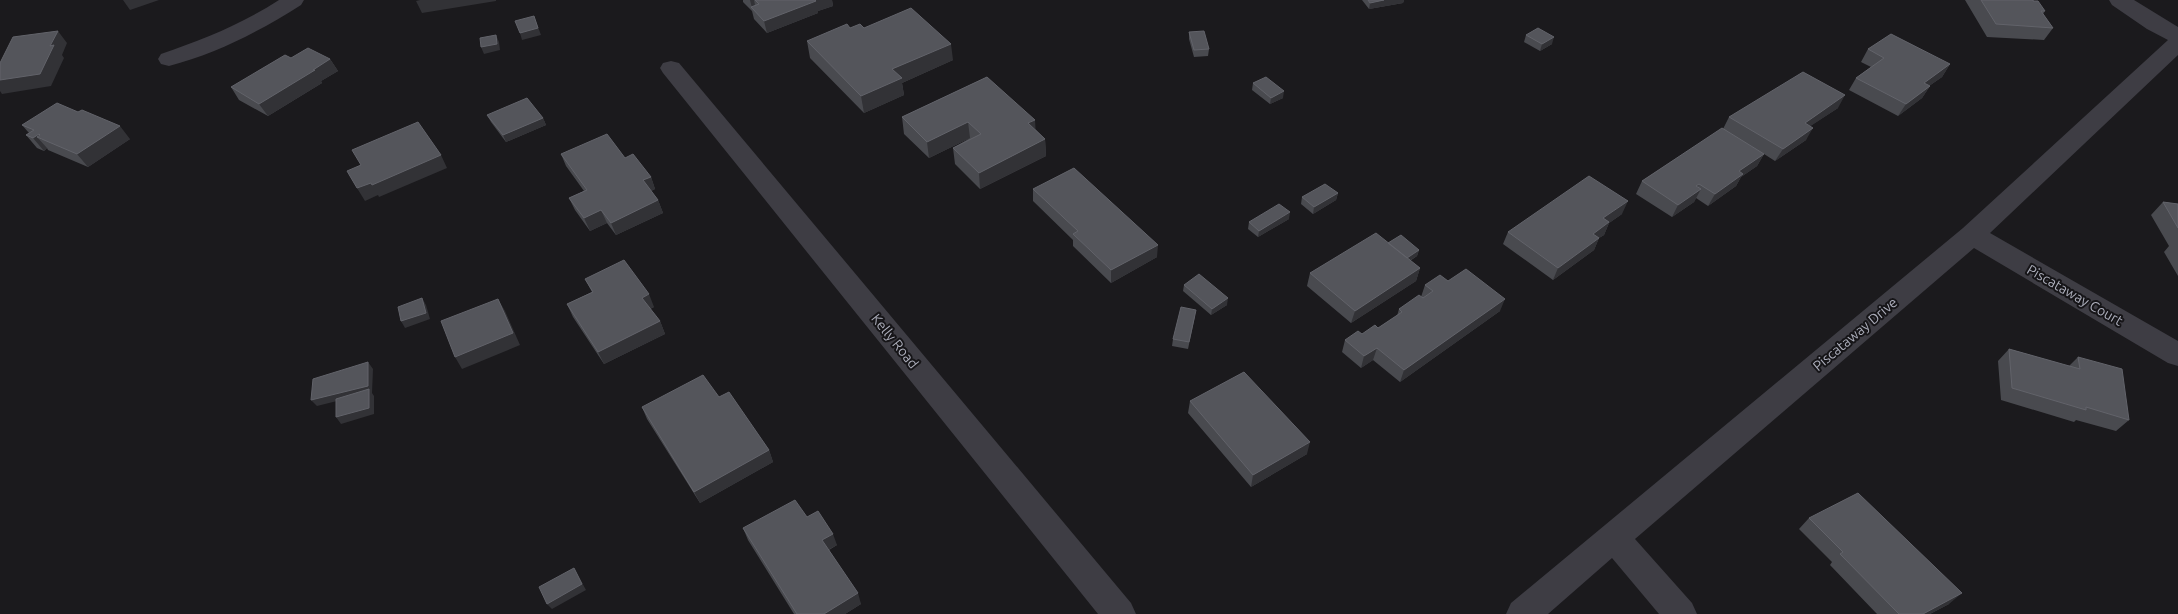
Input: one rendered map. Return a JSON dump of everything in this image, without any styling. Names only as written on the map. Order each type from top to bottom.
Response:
[{"type":"street","points":[[169,58],[239,33],[292,0]]},
{"type":"street","points":[[2120,0],[2155,24],[2178,36]]},
{"type":"street","name":"Piscataway Drive","points":[[1523,614],[1972,235],[2178,43]]},
{"type":"street","name":"Kelly Road","points":[[670,68],[1119,614]]},
{"type":"street","name":"Piscataway Court","points":[[1972,235],[2178,355]]},
{"type":"street","points":[[1614,537],[1680,614]]},
{"type":"building","points":[[755,0],[816,1],[764,21],[751,7],[759,4]]},
{"type":"building","points":[[1368,0],[1384,0],[1370,3]]},
{"type":"building","points":[[1981,0],[2038,1],[2045,11],[2041,11],[2053,28],[1996,24]]},
{"type":"building","points":[[911,8],[951,44],[892,69],[902,78],[861,96],[807,41],[847,24],[850,28],[860,24],[864,28]]},
{"type":"building","points":[[534,16],[538,28],[520,33],[515,21]]},
{"type":"building","points":[[1538,28],[1554,37],[1542,44],[1526,35]]},
{"type":"building","points":[[58,31],[50,46],[54,45],[40,74],[0,80],[0,63],[13,37]]},
{"type":"building","points":[[1204,31],[1209,49],[1194,50],[1189,32]]},
{"type":"building","points":[[1891,34],[1950,64],[1924,83],[1930,86],[1906,104],[1856,78],[1884,58],[1868,49]]},
{"type":"building","points":[[496,35],[497,44],[481,47],[480,38]]},
{"type":"building","points":[[308,48],[330,59],[259,104],[231,87],[285,55],[291,58]]},
{"type":"building","points":[[1803,72],[1845,95],[1805,123],[1813,128],[1783,149],[1729,117]]},
{"type":"building","points":[[987,77],[1035,120],[1028,123],[1045,139],[979,173],[953,148],[981,134],[968,122],[927,142],[902,117]]},
{"type":"building","points":[[1266,77],[1284,91],[1271,98],[1253,83]]},
{"type":"building","points":[[527,98],[543,118],[503,135],[487,115]]},
{"type":"building","points":[[57,103],[78,112],[82,110],[120,126],[77,154],[37,137],[39,134],[33,138],[26,135],[34,130],[22,125]]},
{"type":"building","points":[[418,122],[441,155],[372,185],[371,183],[357,188],[347,171],[361,165],[352,150]]},
{"type":"building","points":[[1722,128],[1764,154],[1739,171],[1743,174],[1715,194],[1699,184],[1696,186],[1701,189],[1678,205],[1642,181]]},
{"type":"building","points":[[607,134],[625,158],[633,154],[651,177],[643,180],[658,200],[611,223],[601,210],[584,218],[569,198],[587,190],[561,154]]},
{"type":"building","points":[[1074,168],[1158,245],[1111,270],[1073,234],[1078,231],[1033,189]]},
{"type":"building","points":[[1589,176],[1628,201],[1603,218],[1609,222],[1593,234],[1599,238],[1558,268],[1508,232]]},
{"type":"building","points":[[1325,184],[1338,193],[1314,207],[1302,197]]},
{"type":"building","points":[[2163,202],[2178,204],[2178,228]]},
{"type":"building","points":[[1279,204],[1290,212],[1259,231],[1249,222]]},
{"type":"building","points":[[1376,233],[1420,268],[1355,311],[1310,273]]},
{"type":"building","points":[[1401,235],[1419,250],[1407,258],[1388,243]]},
{"type":"building","points":[[624,260],[649,294],[642,298],[660,321],[598,352],[567,304],[593,292],[585,279]]},
{"type":"building","points":[[1466,269],[1505,299],[1404,370],[1377,348],[1364,356],[1345,340],[1358,331],[1362,334],[1375,325],[1378,328],[1402,312],[1399,309],[1419,295],[1423,298],[1433,291],[1425,285],[1440,275],[1448,281]]},
{"type":"building","points":[[1199,274],[1228,298],[1212,309],[1184,285]]},
{"type":"building","points":[[422,298],[426,313],[401,321],[398,307]]},
{"type":"building","points":[[498,299],[513,333],[455,357],[441,321]]},
{"type":"building","points":[[1181,307],[1196,310],[1189,342],[1173,339]]},
{"type":"building","points":[[2009,349],[2080,369],[2078,357],[2122,369],[2129,420],[2086,407],[2086,410],[2012,388]]},
{"type":"building","points":[[368,362],[368,386],[311,400],[313,379]]},
{"type":"building","points":[[1244,372],[1310,442],[1253,475],[1190,401]]},
{"type":"building","points":[[703,375],[719,397],[729,392],[769,450],[694,492],[642,407]]},
{"type":"building","points":[[369,389],[369,408],[336,417],[336,399]]},
{"type":"building","points":[[1858,493],[1962,593],[1923,614],[1899,614],[1840,554],[1843,552],[1809,518]]},
{"type":"building","points":[[795,500],[807,517],[818,511],[833,534],[822,540],[858,593],[824,614],[797,614],[743,528]]},
{"type":"building","points":[[574,568],[582,584],[547,604],[539,587]]}]
